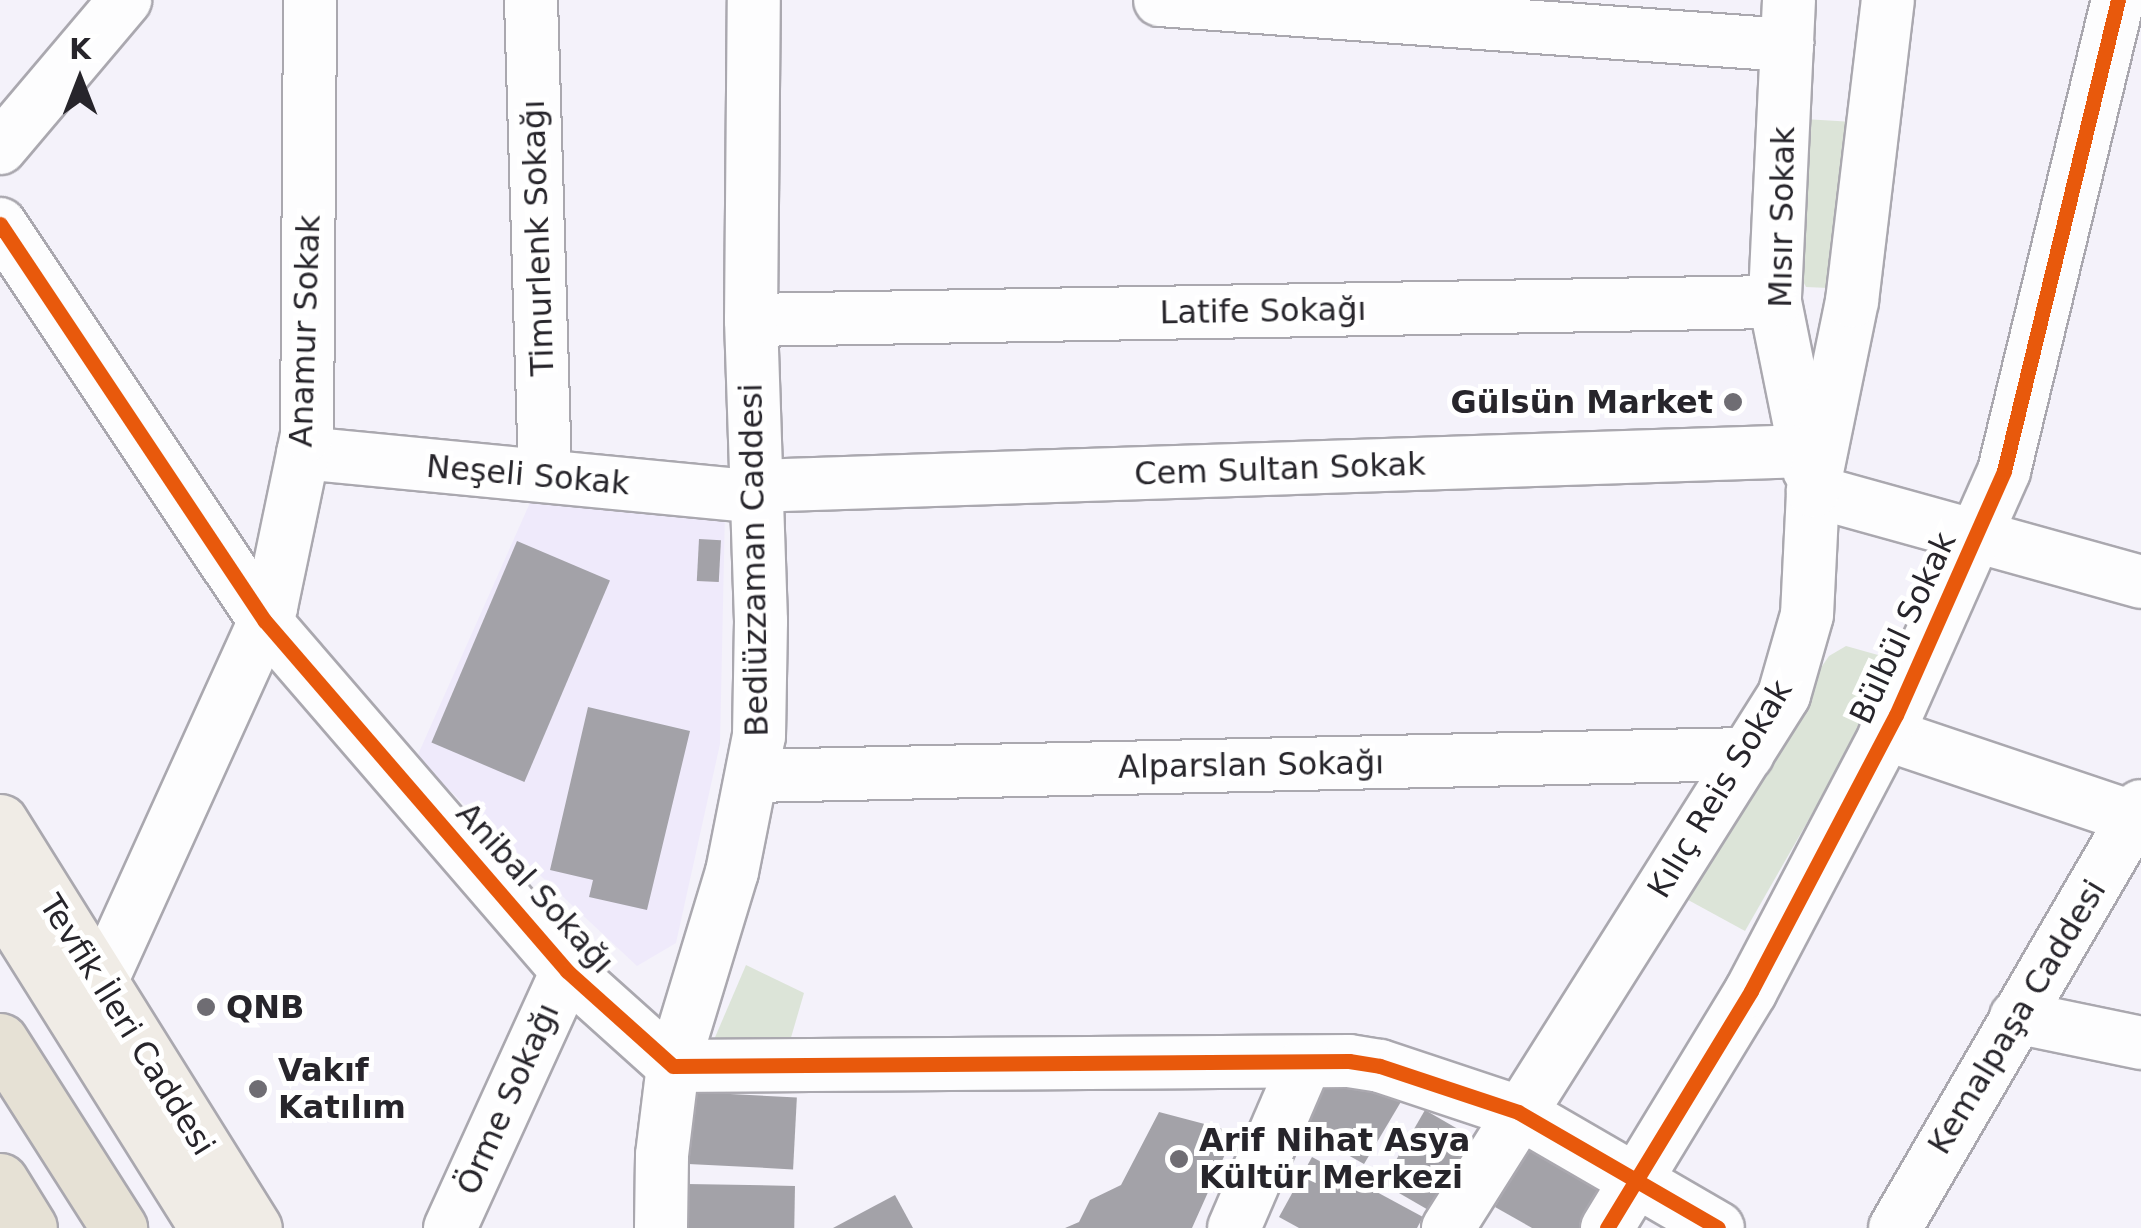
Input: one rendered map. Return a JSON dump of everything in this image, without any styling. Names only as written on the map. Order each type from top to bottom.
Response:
[{"type":"highway","points":[[0,1041],[119,1228]]},
{"type":"highway","points":[[0,1182],[29,1228]]},
{"type":"main road","name":"Tevfik İleri Caddesi","points":[[0,822],[254,1228]]},
{"type":"main road","name":"Tevfik İleri Caddesi","points":[[0,897],[208,1228]]},
{"type":"street","points":[[0,148],[124,0]]},
{"type":"street","name":"Anamur Sokak","points":[[101,982],[266,621],[303,453],[310,0]]},
{"type":"street","name":"Timurlenk Sokağı","points":[[530,0],[545,476]]},
{"type":"street","name":"Bediüzzaman Caddesi","points":[[661,1228],[662,1156],[673,1066],[717,926],[754,776],[762,678],[751,320],[754,0]]},
{"type":"street","points":[[1160,0],[1788,23]]},
{"type":"street","name":"Kılıç Reis Sokak","points":[[1448,1228],[1784,695],[1808,615],[1809,471],[1852,301],[1888,0]]},
{"type":"street","name":"Bülbül Sokak","points":[[1607,1228],[1751,992],[1886,734],[2004,471],[2118,0]]},
{"type":"street","name":"Mısır Sokak","points":[[1788,23],[1775,302],[1809,471]]},
{"type":"street","name":"Anibal Sokağı","points":[[0,224],[266,621],[566,971],[673,1066]]},
{"type":"street","name":"Latife Sokağı","points":[[751,320],[1775,302]]},
{"type":"street","name":"Neşeli Sokak","points":[[303,453],[754,491]]},
{"type":"street","name":"Cem Sultan Sokak","points":[[754,491],[1809,471],[1974,538],[2141,582]]},
{"type":"street","points":[[1886,734],[2139,815]]},
{"type":"street","name":"Alparslan Sokağı","points":[[754,776],[1748,754]]},
{"type":"street","name":"Kemalpaşa Caddesi","points":[[1896,1228],[2016,1017],[2139,815]]},
{"type":"street","name":"Örme Sokağı","points":[[450,1228],[566,971]]},
{"type":"street","points":[[2016,1017],[2141,1043]]},
{"type":"street","points":[[673,1066],[1350,1061],[1380,1066],[1518,1112],[1718,1228]]},
{"type":"street","points":[[1234,1228],[1305,1063]]},
{"type":"shaded area","points":[[1804,119],[1854,122],[1828,288],[1806,287],[1794,264]]},
{"type":"shaded area","points":[[533,496],[725,510],[720,744],[676,943],[637,966],[416,759]]},
{"type":"shaded area","points":[[1846,646],[1878,655],[1884,664],[1872,709],[1745,931],[1679,895],[1818,672],[1829,656]]},
{"type":"shaded area","points":[[746,965],[804,993],[790,1041],[713,1042]]},
{"type":"building","points":[[699,539],[721,540],[719,582],[697,581]]},
{"type":"building","points":[[517,541],[610,580],[524,782],[431,743]]},
{"type":"building","points":[[588,707],[690,731],[647,910],[589,897],[593,880],[550,870]]},
{"type":"building","points":[[1324,1068],[1402,1100],[1364,1164],[1296,1126]]},
{"type":"building","points":[[692,1092],[797,1097],[793,1169],[688,1164]]},
{"type":"building","points":[[1425,1110],[1472,1137],[1429,1211],[1382,1184]]},
{"type":"building","name":"Arif Nihat Asya Kültür Merkezi","points":[[1159,1112],[1235,1132],[1192,1228],[1065,1228],[1079,1222],[1090,1200],[1121,1185]]},
{"type":"building","points":[[1528,1149],[1607,1194],[1587,1228],[1532,1228],[1495,1207]]},
{"type":"building","points":[[1312,1157],[1423,1217],[1417,1228],[1299,1228],[1279,1217]]},
{"type":"building","points":[[687,1184],[795,1186],[794,1228],[686,1228]]},
{"type":"building","points":[[895,1195],[913,1228],[833,1228]]},
{"type":"cycle path","points":[[1607,1228],[1751,991],[1896,715],[2004,471],[2118,0]]},
{"type":"cycle path","points":[[0,224],[265,621],[567,971],[673,1066],[1349,1061],[1380,1066],[1518,1112],[1718,1228]]},
{"type":"place","name":"Gülsün Market","points":[[1733,402]]},
{"type":"place","name":"QNB","points":[[206,1007]]},
{"type":"place","name":"Vakıf Katılım","points":[[258,1089]]},
{"type":"place","name":"Arif Nihat Asya Kültür Merkezi","points":[[1179,1159]]}]
